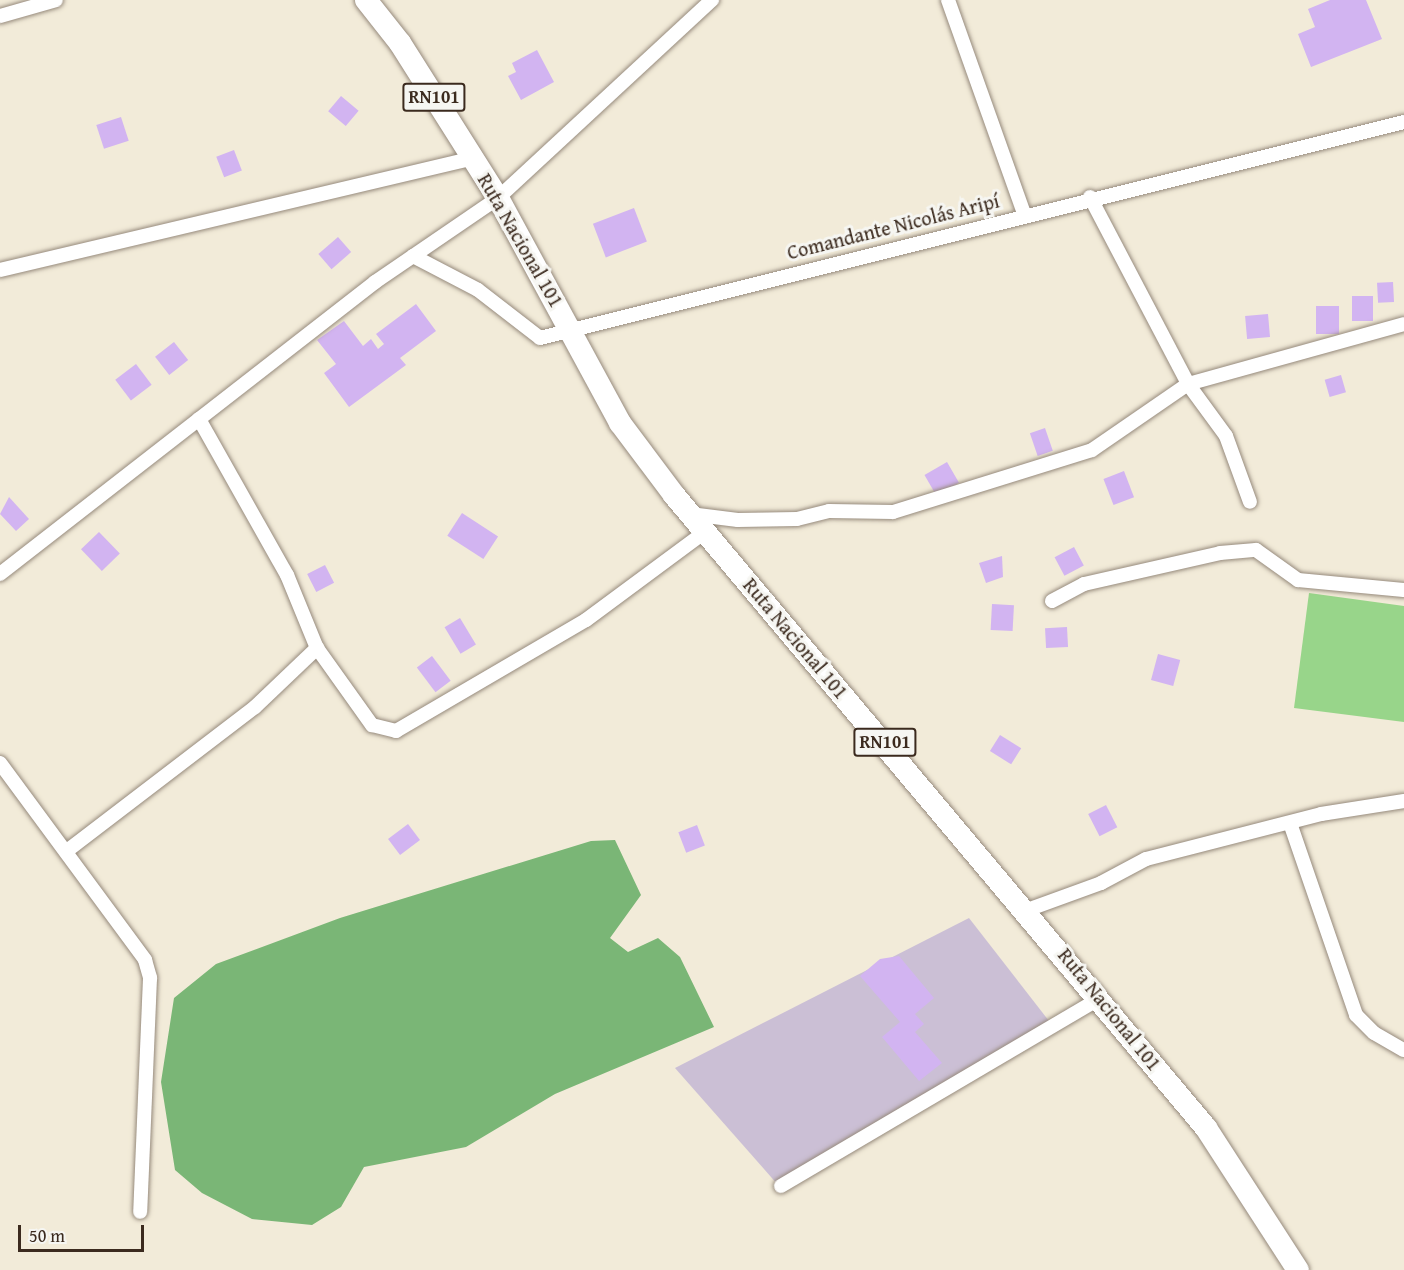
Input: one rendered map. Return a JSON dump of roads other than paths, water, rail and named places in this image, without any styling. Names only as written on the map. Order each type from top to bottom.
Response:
[{"type":"main road","name":"Ruta Nacional 101","points":[[366,0],[498,198],[571,327],[620,423],[690,514],[1027,910],[1206,1128],[1298,1270]]},
{"type":"street","points":[[0,16],[56,0]]},
{"type":"street","points":[[0,574],[413,256],[498,198],[712,0]]},
{"type":"street","points":[[948,0],[1024,213]]},
{"type":"street","name":"Comandante Nicolás Aripí","points":[[413,256],[478,290],[540,338],[571,327],[1090,196],[1404,122]]},
{"type":"street","points":[[1,265],[473,158]]},
{"type":"street","points":[[1090,196],[1188,384],[1226,436],[1250,502]]},
{"type":"street","points":[[690,514],[738,520],[797,519],[830,511],[893,512],[1092,450],[1188,384],[1404,324]]},
{"type":"street","points":[[199,419],[287,575],[317,648],[372,725],[396,731],[586,620],[705,532]]},
{"type":"street","points":[[1052,601],[1084,584],[1220,553],[1256,550],[1298,580],[1404,590]]},
{"type":"street","points":[[68,850],[255,707],[317,648]]},
{"type":"street","points":[[0,763],[131,935],[150,978],[140,1212]]},
{"type":"street","points":[[1027,910],[1101,884],[1146,859],[1290,823],[1404,801]]},
{"type":"street","points":[[1290,823],[1356,1015],[1374,1033],[1404,1050]]},
{"type":"street","points":[[781,1186],[1100,998]]}]
